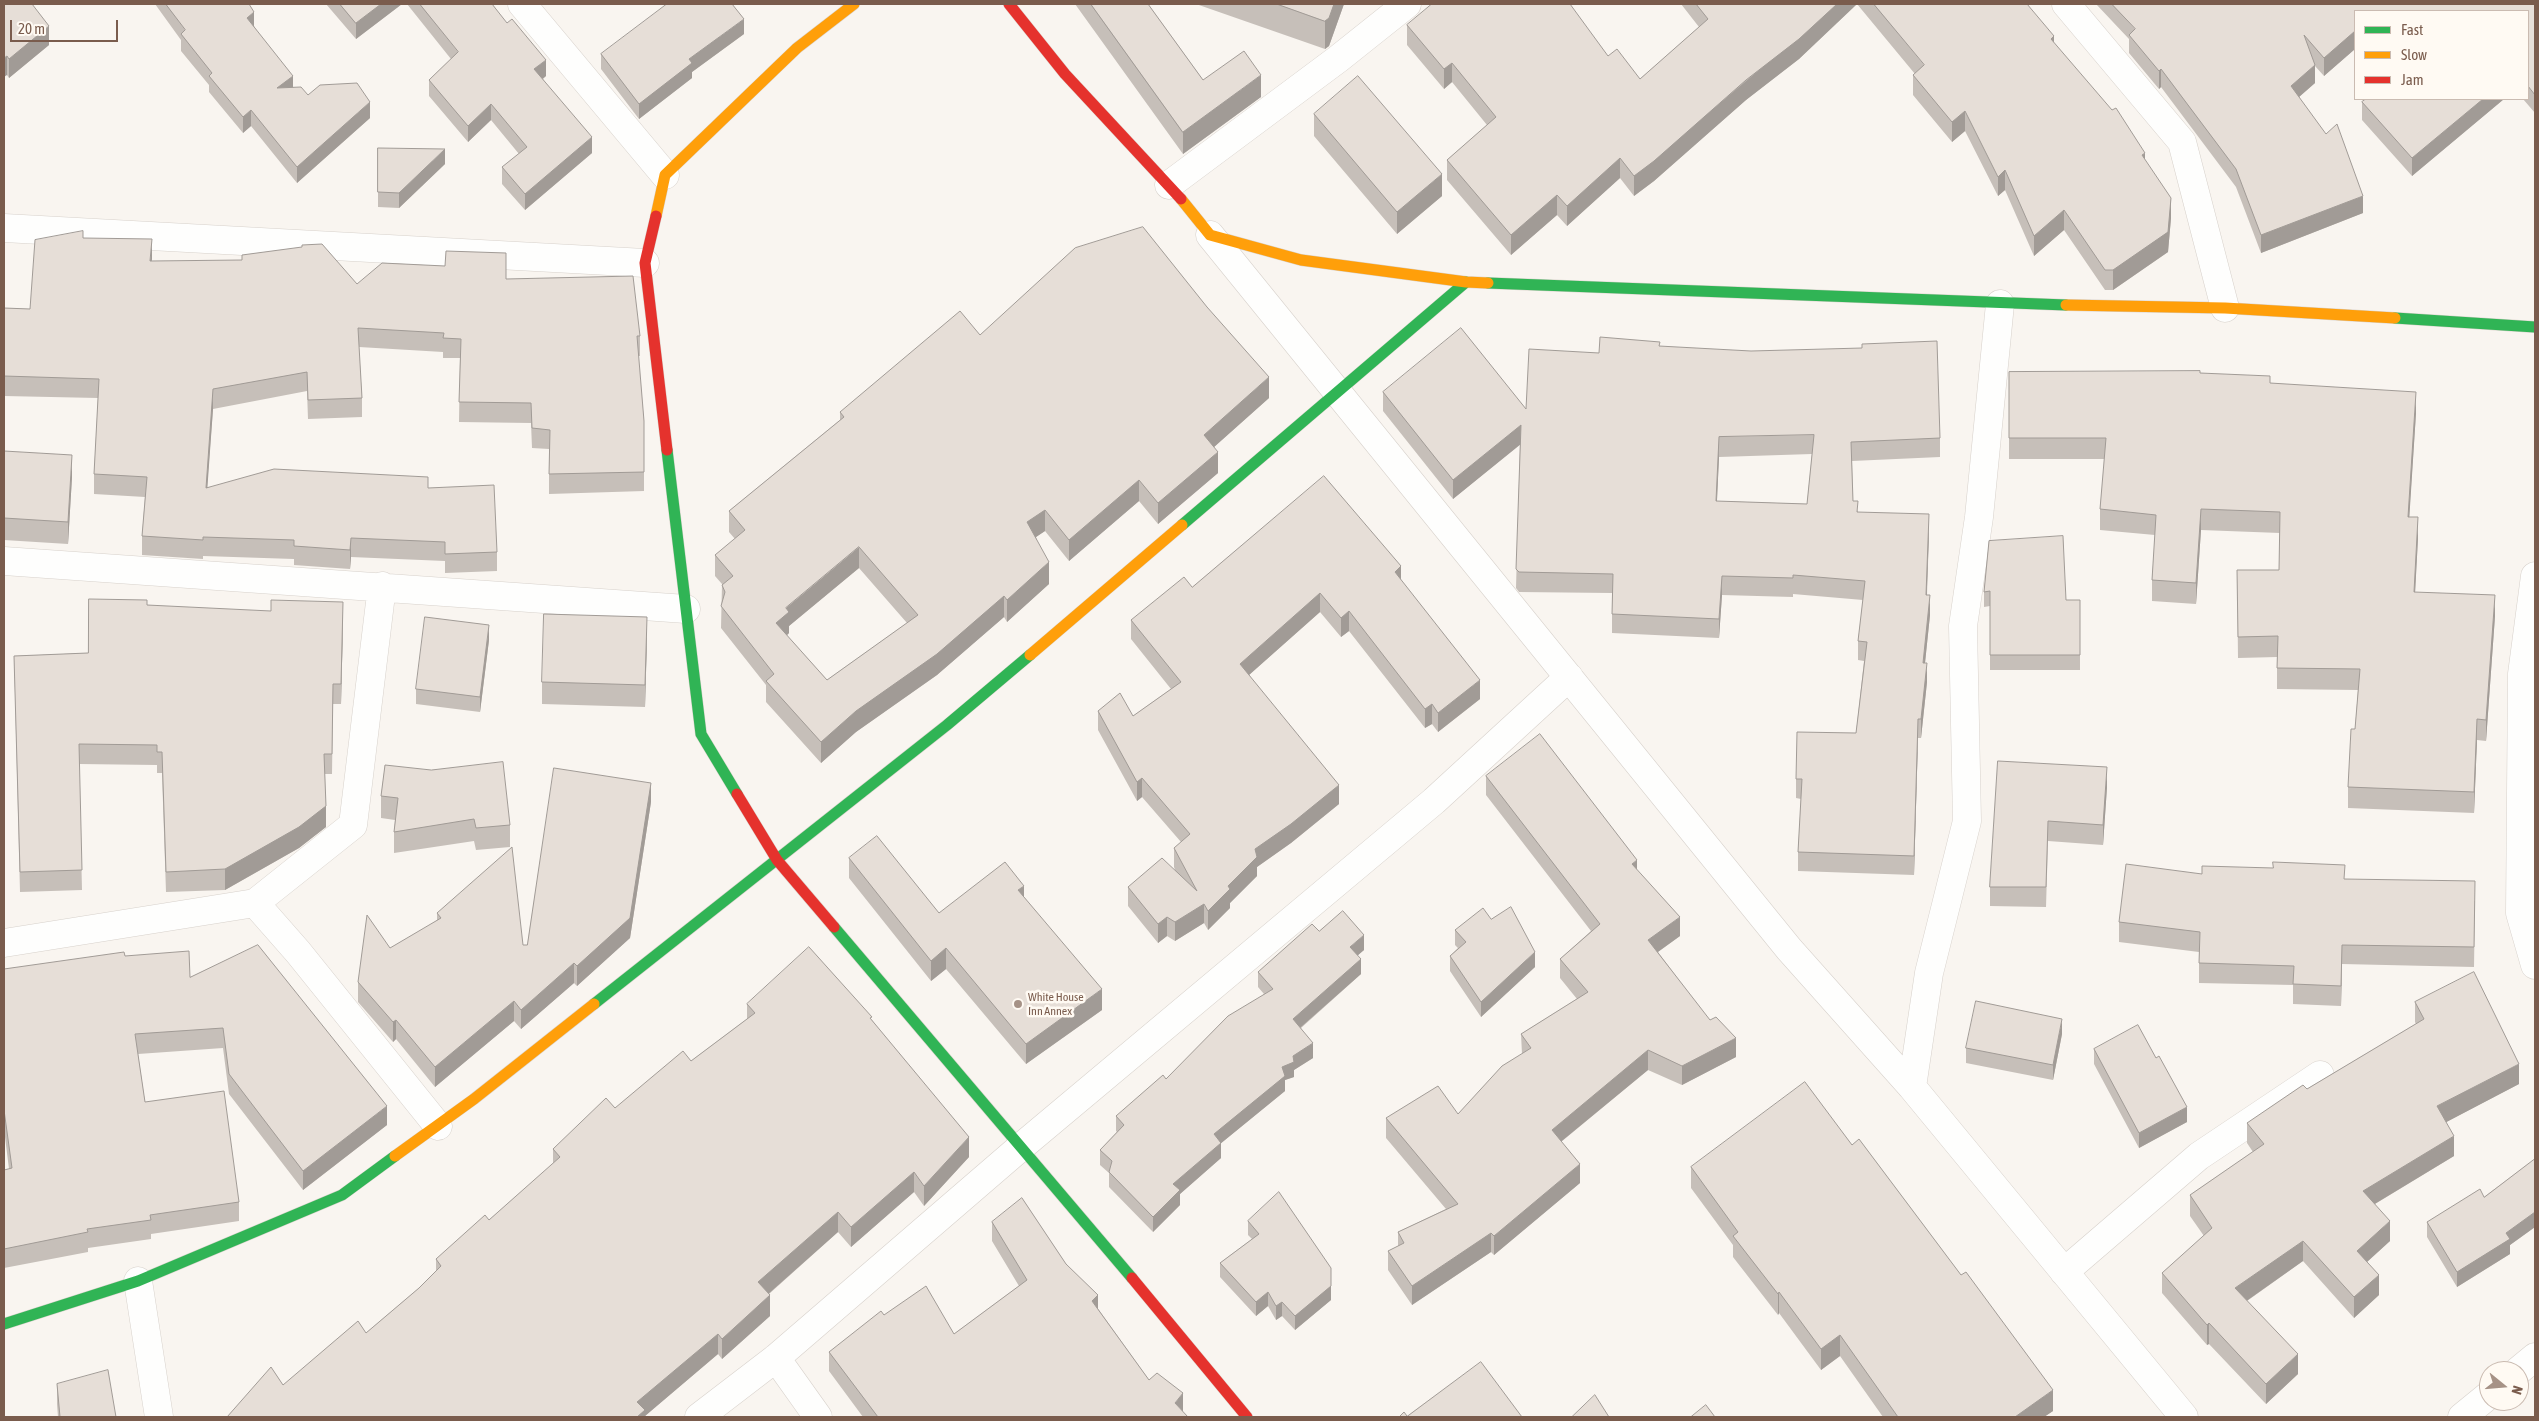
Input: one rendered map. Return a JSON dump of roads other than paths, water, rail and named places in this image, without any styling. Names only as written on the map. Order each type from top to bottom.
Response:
[{"type":"street","points":[[522,4],[665,175]]},
{"type":"street","points":[[854,4],[797,48],[665,175],[645,263],[701,734],[777,860],[1022,1146],[1247,1417]]},
{"type":"street","points":[[1009,4],[1065,74],[1169,186],[1210,235],[1789,949],[1912,1087],[2184,1417]]},
{"type":"street","points":[[1169,186],[1338,59],[1407,4]]},
{"type":"street","points":[[2066,4],[2182,142],[2225,308]]},
{"type":"street","points":[[4,228],[645,263]]},
{"type":"street","points":[[1210,235],[1301,260],[1466,282],[2000,304],[2225,308],[2535,327]]},
{"type":"street","points":[[4,1324],[138,1281],[342,1195],[438,1126],[947,725],[1339,393],[1466,282]]},
{"type":"street","points":[[1912,1087],[1929,973],[1967,821],[1963,626],[1979,517],[2000,304]]},
{"type":"street","points":[[4,561],[382,586],[686,609]]},
{"type":"street","points":[[2535,576],[2522,674],[2520,913],[2535,965]]},
{"type":"street","points":[[4,943],[255,903],[353,825],[382,586]]},
{"type":"street","points":[[698,1417],[776,1358],[1022,1146],[1434,801],[1569,677]]},
{"type":"street","points":[[255,903],[298,952],[438,1126]]},
{"type":"street","points":[[2064,1272],[2199,1156],[2320,1075]]},
{"type":"street","points":[[138,1281],[159,1417]]},
{"type":"street","points":[[776,1358],[818,1417]]},
{"type":"street","points":[[2462,1417],[2479,1403]]},
{"type":"place","name":"White House Inn Annex","points":[[1018,1004]]}]
